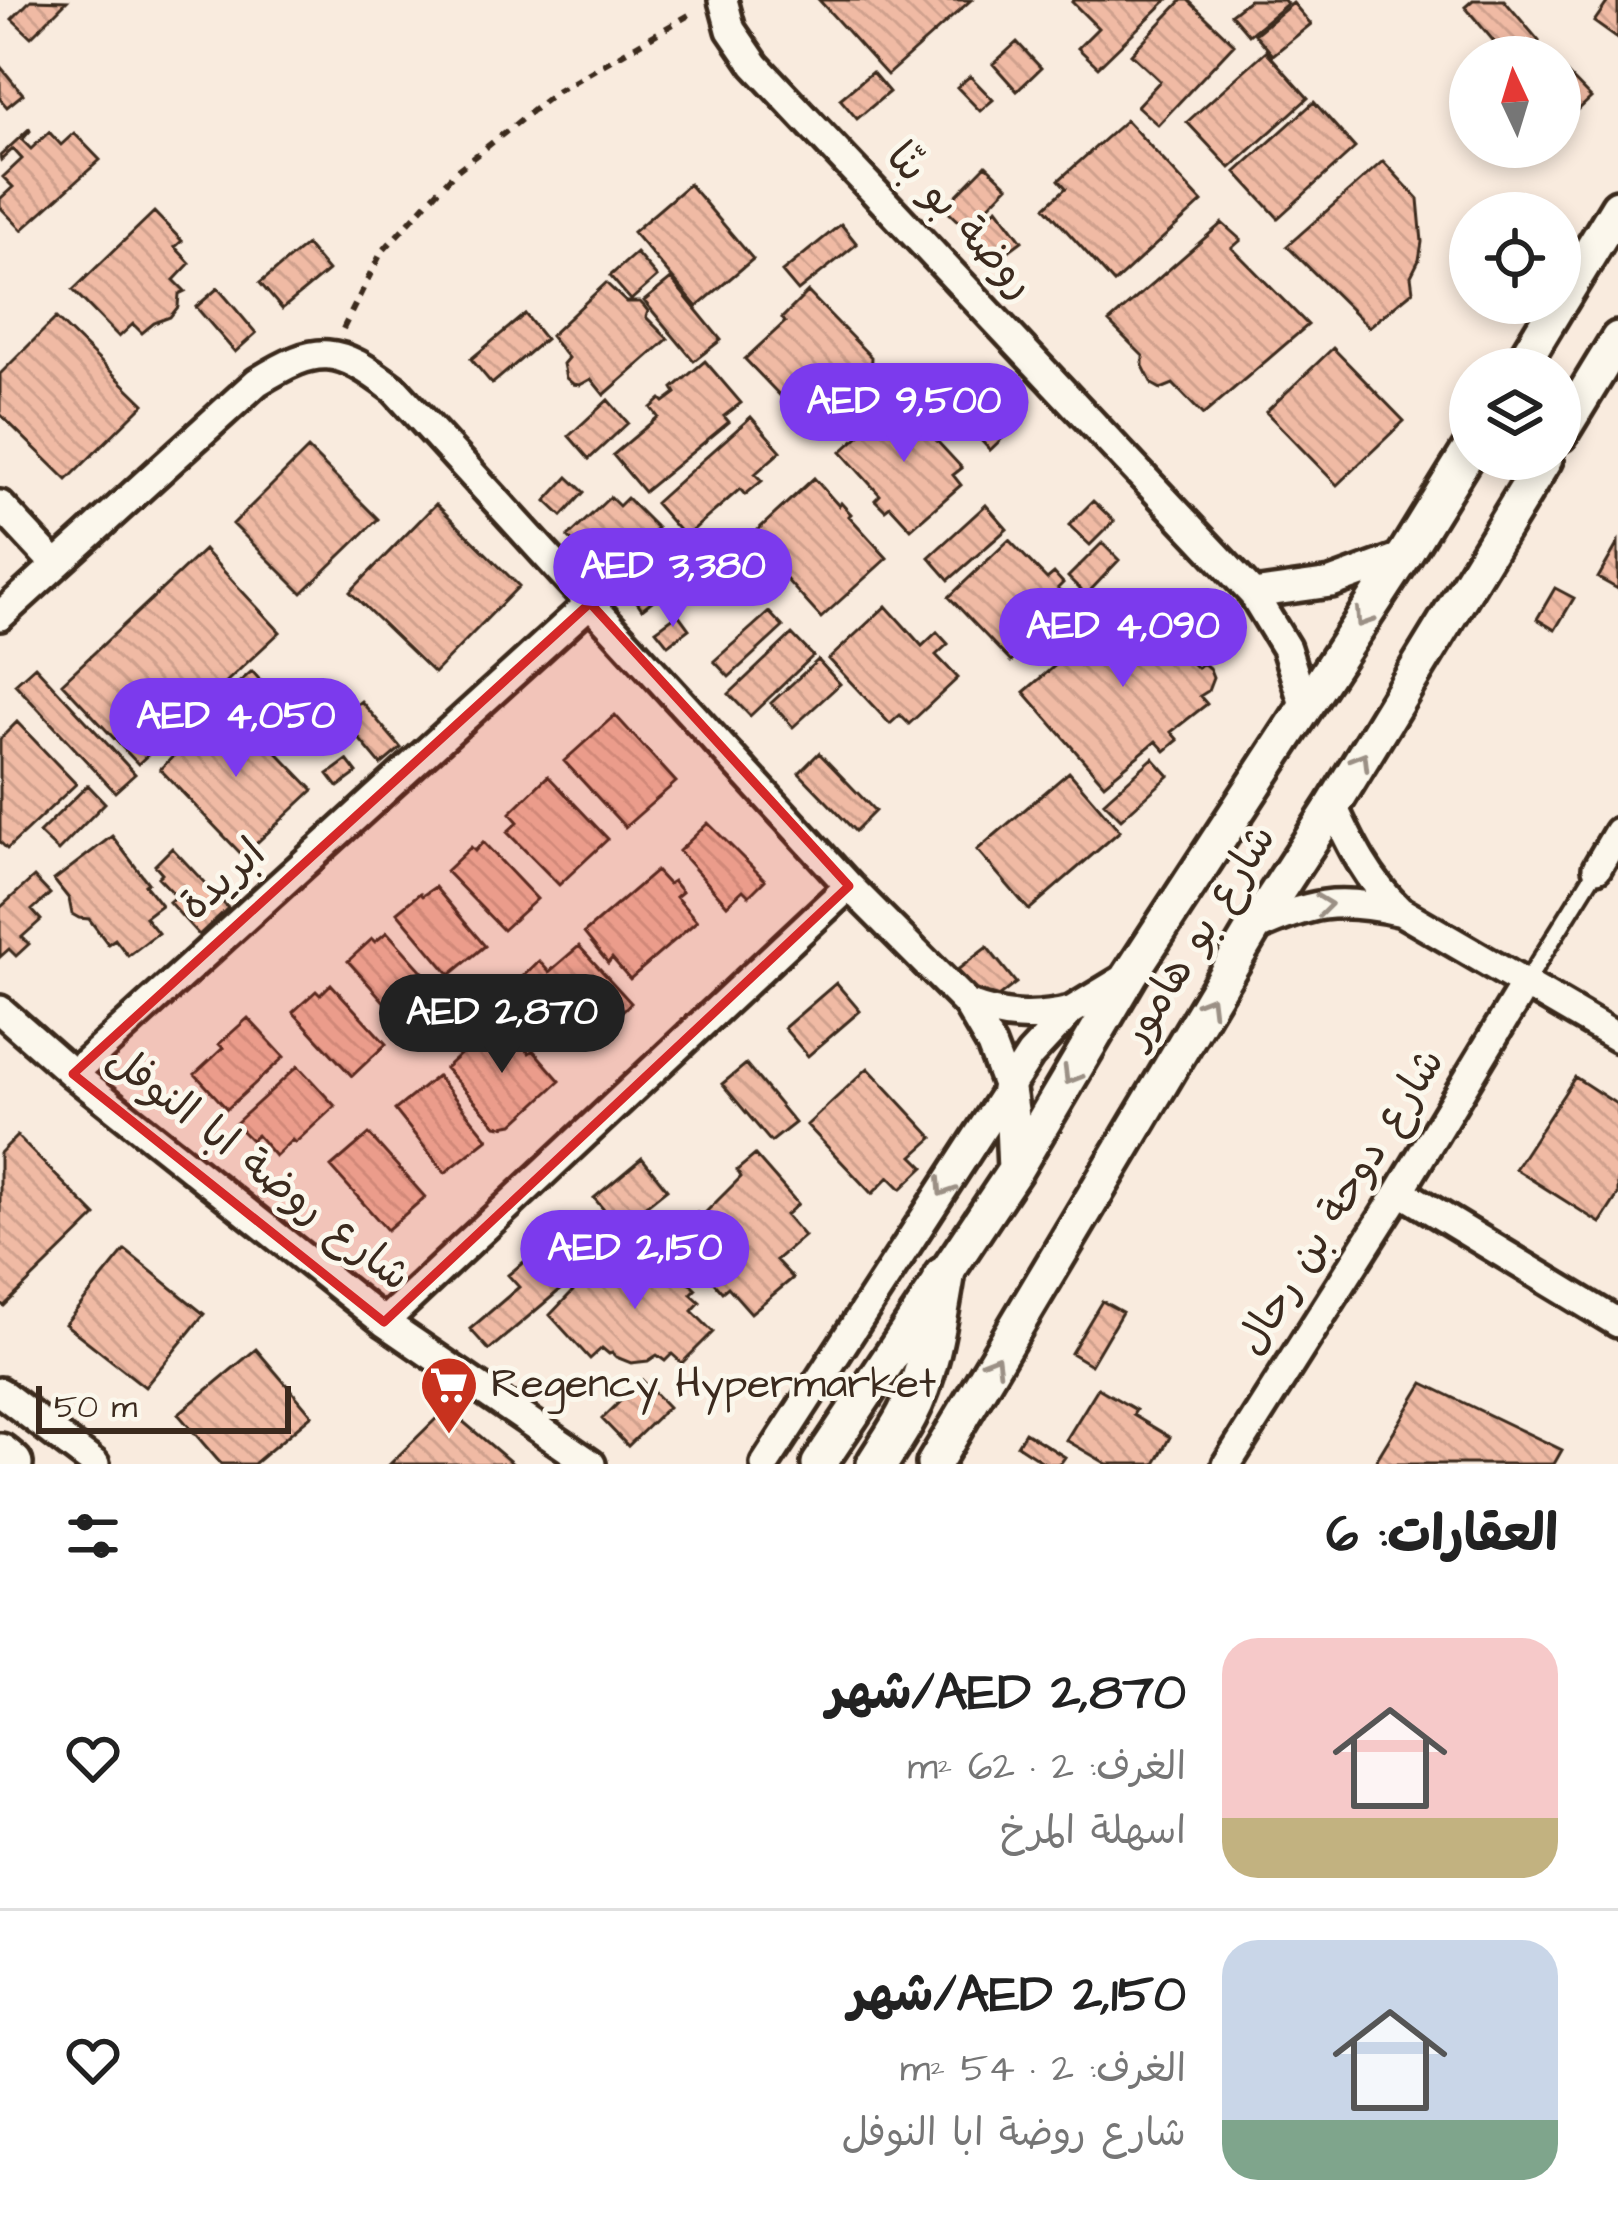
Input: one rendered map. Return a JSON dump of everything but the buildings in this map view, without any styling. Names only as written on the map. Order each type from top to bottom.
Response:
[{"type":"main road","points":[[877,1464],[908,1413],[922,1378],[944,1277]]},
{"type":"main road","points":[[0,1454],[12,1464]]},
{"type":"street","name":"روضة بو بنّا","points":[[710,5],[754,65],[1253,594],[1286,648],[1305,708]]},
{"type":"street","points":[[1581,268],[1618,207]]},
{"type":"street","points":[[1581,400],[1618,339]]},
{"type":"street","points":[[0,616],[257,382],[292,361],[330,353],[364,366],[395,389],[849,886],[967,1004],[991,1045],[1008,1090],[1016,1170]]},
{"type":"street","name":"شارع بو هامور","points":[[819,1464],[1016,1170],[1130,975],[1451,480]]},
{"type":"street","name":"شارع بو هامور","points":[[934,1464],[1253,929],[1532,480]]},
{"type":"street","points":[[0,505],[56,565]]},
{"type":"street","points":[[1253,594],[1331,583],[1404,556]]},
{"type":"street","name":"ابريدة","points":[[73,1074],[590,603]]},
{"type":"street","points":[[1333,806],[1361,866],[1400,911],[1618,1038]]},
{"type":"street","points":[[1597,868],[1618,832]]},
{"type":"street","points":[[384,1322],[849,886]]},
{"type":"street","points":[[1253,929],[1295,910],[1330,903],[1400,911]]},
{"type":"street","name":"شارع بو هامور","points":[[765,1464],[1048,1033],[1071,1011],[1130,975]]},
{"type":"street","name":"شارع دوحة بن رحال","points":[[1227,1464],[1525,985]]},
{"type":"street","points":[[967,1004],[1018,1018],[1071,1011]]},
{"type":"street","name":"شارع روضة ابا النوفل","points":[[0,1010],[73,1074],[384,1322],[591,1464]]},
{"type":"street","points":[[1400,1190],[1618,1323]]},
{"type":"street","points":[[0,1392],[95,1464]]},
{"type":"lane","points":[[1525,985],[1597,868]]},
{"type":"path","points":[[330,353],[381,253],[455,172],[556,92],[710,5]]},
{"type":"highlighted area","points":[[590,603],[849,886],[384,1322],[73,1074]]},
{"type":"place","name":"Regency Hypermarket","points":[[449,1436]]}]
